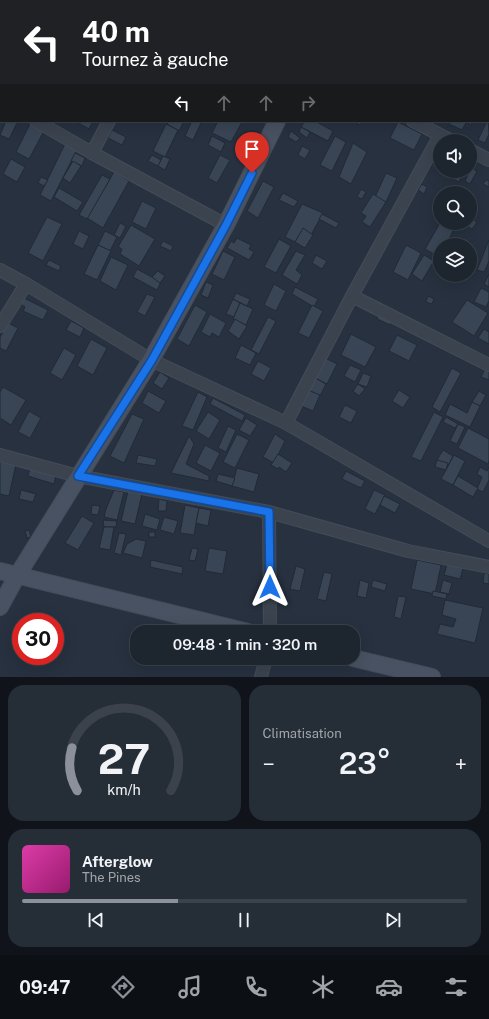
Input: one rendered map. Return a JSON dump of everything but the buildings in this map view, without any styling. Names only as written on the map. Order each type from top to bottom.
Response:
[{"type":"street","points":[[38,122],[226,225]]},
{"type":"street","points":[[92,153],[108,122]]},
{"type":"street","points":[[0,607],[17,576],[78,476],[152,360],[226,225],[277,122]]},
{"type":"street","points":[[415,122],[440,134]]},
{"type":"street","points":[[286,423],[352,296],[433,147]]},
{"type":"street","points":[[477,154],[489,160]]},
{"type":"street","points":[[0,270],[26,284],[152,360],[286,423],[489,541]]},
{"type":"street","points":[[0,326],[26,284]]},
{"type":"street","points":[[352,296],[489,365]]},
{"type":"street","points":[[0,455],[78,476],[269,512],[408,551],[489,567]]},
{"type":"street","points":[[269,512],[270,625]]},
{"type":"street","points":[[0,572],[219,625]]},
{"type":"street","points":[[360,660],[432,677]]},
{"type":"street","points":[[261,677],[264,665]]},
{"type":"route","points":[[252,173],[226,225],[152,360],[78,476],[269,512],[270,587]]}]
